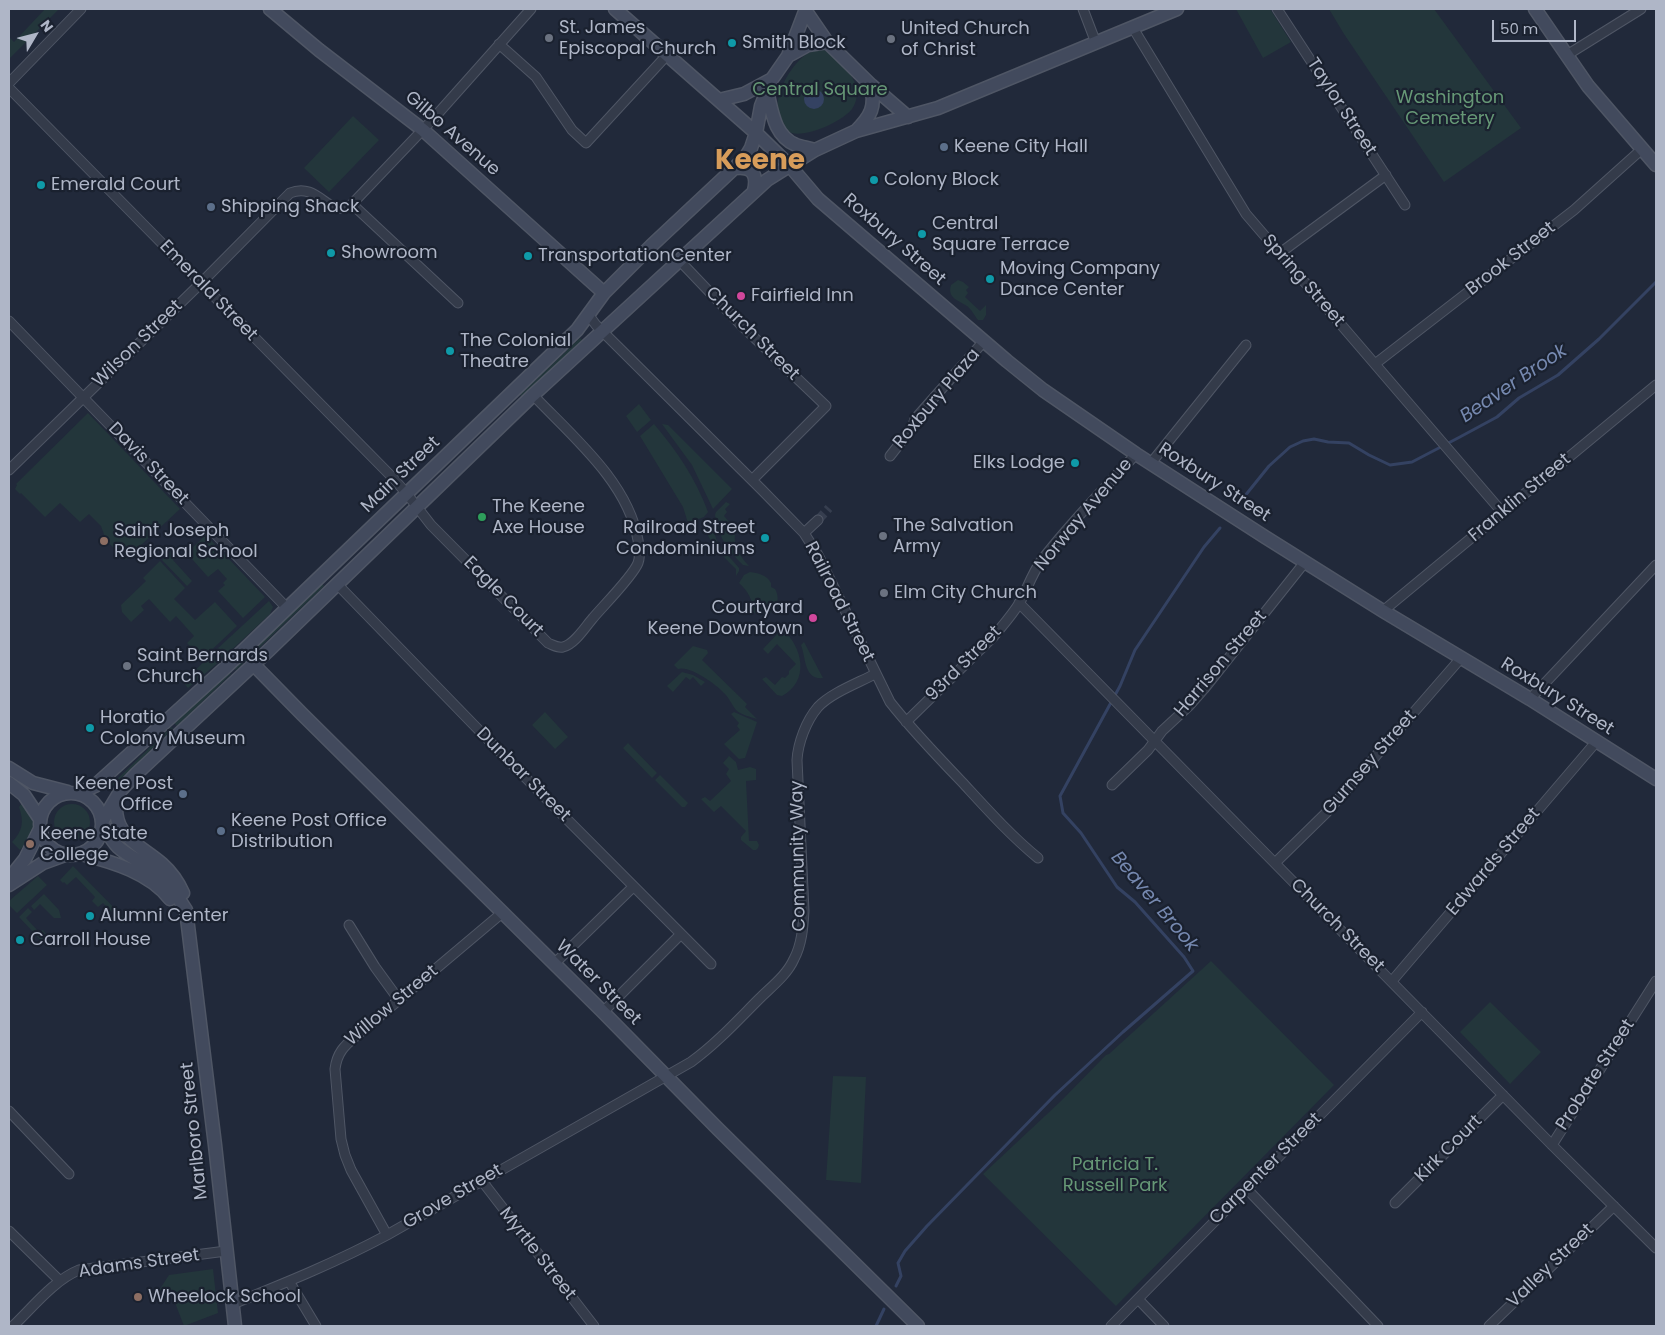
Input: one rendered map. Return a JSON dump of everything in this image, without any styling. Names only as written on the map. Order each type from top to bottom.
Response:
[{"type":"street","points":[[9,83],[81,9]]},
{"type":"street","name":"Gilbo Avenue","points":[[270,9],[311,44],[423,130],[604,294]]},
{"type":"street","points":[[458,303],[352,204],[423,130],[531,9]]},
{"type":"street","points":[[615,9],[668,54],[790,166],[815,150],[856,131],[947,104],[1177,9]]},
{"type":"street","points":[[1083,9],[1096,43]]},
{"type":"street","name":"Taylor Street","points":[[1277,9],[1405,205]]},
{"type":"street","points":[[1536,9],[1600,100],[1656,165]]},
{"type":"street","points":[[1567,55],[1641,9]]},
{"type":"street","points":[[805,10],[827,42],[871,85],[908,117]]},
{"type":"street","points":[[756,133],[761,106],[772,79],[788,56],[805,10]]},
{"type":"street","name":"Spring Street","points":[[1133,28],[1246,214],[1502,512]]},
{"type":"street","points":[[788,56],[808,45],[827,42]]},
{"type":"street","points":[[500,44],[540,81],[572,130],[586,143],[668,54]]},
{"type":"street","points":[[719,100],[744,94],[772,79]]},
{"type":"street","points":[[856,131],[866,121],[871,111],[874,98],[871,85]]},
{"type":"street","name":"Emerald Street","points":[[9,88],[407,494],[417,507]]},
{"type":"street","points":[[767,91],[778,130],[795,145],[815,150]]},
{"type":"street","name":"Main Street","points":[[75,793],[95,786],[155,733],[577,330],[604,294],[648,248],[745,158],[756,133]]},
{"type":"street","name":"Brook Street","points":[[1375,364],[1574,210],[1642,149]]},
{"type":"street","name":"Main Street","points":[[103,822],[117,796],[132,778],[533,395],[754,191],[767,180],[790,166]]},
{"type":"street","name":"Roxbury Street","points":[[790,166],[818,199],[1043,390],[1136,454],[1383,611],[1530,699],[1656,779]]},
{"type":"street","points":[[735,168],[744,167],[750,170],[756,182],[754,191]]},
{"type":"street","points":[[1280,253],[1386,175]]},
{"type":"street","name":"Wilson Street","points":[[9,470],[201,283],[290,193],[305,190],[340,209],[352,204]]},
{"type":"street","name":"Church Street","points":[[679,260],[747,330],[826,406],[752,480]]},
{"type":"street","name":"Railroad Street","points":[[590,312],[592,321],[804,534],[818,556],[890,702],[906,722],[991,813],[1038,858]]},
{"type":"street","name":"Davis Street","points":[[9,321],[287,608]]},
{"type":"street","name":"Roxbury Plaza","points":[[890,456],[912,428],[915,419],[984,341]]},
{"type":"street","points":[[1151,463],[1246,345]]},
{"type":"street","name":"Franklin Street","points":[[1383,611],[1656,386]]},
{"type":"street","name":"Eagle Court","points":[[417,507],[431,525],[548,643],[556,647],[562,647],[575,638],[631,575],[639,562],[640,551],[633,518],[615,487],[580,444],[533,395]]},
{"type":"street","name":"Norway Avenue","points":[[1019,604],[1033,574],[1041,562],[1136,454]]},
{"type":"street","points":[[804,534],[818,520]]},
{"type":"street","name":"Harrison Street","points":[[1112,785],[1148,750],[1162,731],[1204,689],[1306,562]]},
{"type":"street","points":[[1530,699],[1656,565]]},
{"type":"street","name":"Dunbar Street","points":[[337,584],[503,755],[711,964]]},
{"type":"street","name":"Church Street","points":[[1019,604],[1552,1145],[1656,1247]]},
{"type":"street","name":"93rd Street","points":[[906,722],[994,636],[1019,604]]},
{"type":"street","name":"Gurnsey Street","points":[[1275,863],[1327,812],[1461,658]]},
{"type":"street","name":"Water Street","points":[[253,664],[918,1326]]},
{"type":"street","name":"Community Way","points":[[666,1076],[706,1051],[774,984],[794,960],[802,935],[804,911],[798,750],[807,725],[818,707],[826,700],[875,674]]},
{"type":"street","name":"Edwards Street","points":[[1392,981],[1596,742]]},
{"type":"street","points":[[9,768],[33,783],[88,797],[95,804],[103,822],[102,831],[96,844],[89,850],[72,856],[56,852],[48,846],[43,838],[40,824],[31,803],[18,789],[9,783]]},
{"type":"street","points":[[9,880],[25,859],[40,824],[42,811],[47,803],[62,794],[75,793]]},
{"type":"street","points":[[117,796],[117,812],[123,832],[129,840],[163,865],[172,875],[183,892],[186,910]]},
{"type":"street","name":"Marlboro Street","points":[[103,822],[117,846],[163,878],[178,896],[186,910],[235,1326]]},
{"type":"street","name":"Marlboro Street","points":[[81,854],[111,862],[154,883],[163,890],[177,908],[189,932]]},
{"type":"street","points":[[9,885],[43,863],[64,855]]},
{"type":"street","points":[[554,964],[633,887]]},
{"type":"street","name":"Willow Street","points":[[387,1235],[345,1155],[341,1139],[335,1069],[336,1058],[341,1049],[502,912]]},
{"type":"street","points":[[349,925],[375,967],[399,1000]]},
{"type":"street","points":[[604,1012],[681,934]]},
{"type":"street","name":"Probate Street","points":[[1552,1145],[1656,981]]},
{"type":"street","name":"Carpenter Street","points":[[1111,1326],[1422,1012]]},
{"type":"street","name":"Grove Street","points":[[232,1304],[363,1248],[666,1076]]},
{"type":"street","name":"Kirk Court","points":[[1395,1203],[1503,1095]]},
{"type":"street","points":[[9,1111],[69,1174]]},
{"type":"street","name":"Myrtle Street","points":[[482,1181],[594,1326]]},
{"type":"street","points":[[1246,1188],[1378,1326]]},
{"type":"street","name":"Valley Street","points":[[1489,1326],[1614,1206]]},
{"type":"street","points":[[9,1231],[60,1281]]},
{"type":"street","name":"Adams Street","points":[[13,1326],[68,1274],[78,1270],[226,1251]]},
{"type":"street","points":[[289,1281],[316,1326]]},
{"type":"street","points":[[1138,1299],[1164,1326]]},
{"type":"green space","points":[[45,9],[59,9],[9,59],[9,39],[14,42]]},
{"type":"green space","points":[[1236,9],[1270,9],[1291,42],[1263,58]]},
{"type":"green space","name":"Washington Cemetery","points":[[1329,9],[1434,9],[1521,128],[1444,182]]},
{"type":"green space","name":"Central Square","points":[[821,49],[836,57],[848,70],[857,88],[855,103],[847,114],[830,125],[810,132],[792,133],[786,130],[780,122],[777,113],[780,91],[797,62],[804,56]]},
{"type":"green space","points":[[353,116],[379,140],[329,192],[304,168]]},
{"type":"green space","points":[[958,280],[969,287],[966,290],[968,293],[965,297],[980,311],[986,305],[986,315],[983,320],[978,320],[967,306],[952,296],[951,285]]},
{"type":"green space","points":[[580,338],[582,340],[522,397],[520,395]]},
{"type":"green space","points":[[639,404],[651,420],[637,432],[626,416]]},
{"type":"green space","points":[[88,413],[180,509],[125,560],[106,540],[101,526],[89,514],[80,522],[60,503],[45,517],[15,489],[16,484]]},
{"type":"green space","points":[[654,424],[692,477],[708,512],[704,517],[688,523],[683,507],[640,436]]},
{"type":"green space","points":[[662,424],[668,425],[732,489],[713,509],[692,465]]},
{"type":"green space","points":[[726,502],[730,504],[725,509],[727,512],[724,516],[738,532],[735,534],[736,547],[749,566],[743,565],[732,554],[724,543],[719,530],[715,515]]},
{"type":"green space","points":[[710,520],[718,544],[739,568],[736,576],[736,569],[717,549],[706,532],[703,525]]},
{"type":"green space","points":[[206,535],[265,597],[243,618],[218,591],[225,585],[223,583],[227,579],[218,569],[208,577],[184,550],[186,547],[190,550]]},
{"type":"green space","points":[[171,551],[176,557],[173,560],[192,581],[187,586],[162,560]]},
{"type":"green space","points":[[160,561],[185,588],[174,599],[195,620],[215,602],[237,626],[202,659],[187,643],[194,636],[176,616],[170,622],[149,599],[141,606],[144,610],[131,622],[122,612],[121,605],[146,581],[143,578]]},
{"type":"green space","points":[[750,572],[765,576],[771,583],[771,587],[775,589],[778,599],[777,605],[770,613],[760,614],[753,612],[749,596],[739,583],[744,575]]},
{"type":"green space","points":[[322,584],[324,586],[236,670],[233,668]]},
{"type":"green space","points":[[269,601],[273,607],[270,614],[223,658],[216,650]]},
{"type":"green space","points":[[782,629],[789,636],[799,654],[800,673],[797,682],[791,690],[782,696],[777,695],[762,679],[766,677],[775,685],[782,677],[785,678],[789,674],[789,671],[796,664],[777,644],[768,654],[763,649]]},
{"type":"green space","points":[[804,642],[823,678],[812,676],[809,672],[801,645]]},
{"type":"green space","points":[[693,646],[707,650],[708,653],[702,660],[747,704],[745,707],[757,719],[738,712],[725,694],[703,677],[689,670],[678,669],[674,665]]},
{"type":"green space","points":[[212,654],[220,661],[188,688],[183,682]]},
{"type":"green space","points":[[229,672],[231,674],[177,726],[174,723]]},
{"type":"green space","points":[[682,672],[693,675],[705,682],[701,686],[693,677],[690,680],[686,677],[673,692],[667,686]]},
{"type":"green space","points":[[545,712],[568,737],[555,749],[532,725]]},
{"type":"green space","points":[[734,712],[757,722],[745,758],[739,759],[724,744],[740,730],[737,726],[739,723],[731,714]]},
{"type":"green space","points":[[171,727],[173,729],[116,783],[110,786]]},
{"type":"green space","points":[[628,743],[657,773],[652,778],[623,748]]},
{"type":"green space","points":[[729,756],[736,762],[738,770],[750,767],[756,769],[756,780],[746,781],[749,841],[757,841],[759,845],[756,850],[753,850],[741,840],[746,831],[721,806],[714,812],[701,799],[705,797],[710,801],[731,781],[726,774],[729,769],[723,763]]},
{"type":"green space","points":[[660,775],[688,803],[685,807],[682,807],[655,780]]},
{"type":"green space","points":[[24,800],[31,814],[33,826],[30,837],[20,850],[12,842],[22,826],[19,807]]},
{"type":"green space","points":[[72,804],[84,810],[90,822],[84,834],[72,840],[60,834],[54,822],[60,810]]},
{"type":"green space","points":[[73,866],[127,921],[123,924],[103,903],[98,907],[92,901],[95,897],[76,877],[67,885],[60,880]]},
{"type":"green space","points":[[38,876],[47,885],[17,913],[10,906],[9,901]]},
{"type":"green space","points":[[44,894],[59,910],[61,918],[54,918],[40,904],[34,910],[31,906]]},
{"type":"green space","points":[[28,908],[32,912],[26,918],[39,932],[43,930],[46,934],[46,940],[54,942],[48,948],[19,917]]},
{"type":"green space","name":"Patricia T. Russell Park","points":[[1211,961],[1334,1085],[1116,1306],[983,1174],[1061,1101],[1106,1055]]},
{"type":"green space","points":[[1490,1002],[1541,1052],[1510,1084],[1460,1032]]},
{"type":"green space","points":[[833,1076],[866,1077],[861,1183],[826,1180]]},
{"type":"green space","points":[[213,1269],[218,1313],[184,1326],[172,1295],[152,1301],[169,1275]]},
{"type":"water","points":[[814,89],[821,92],[824,99],[821,106],[814,109],[807,106],[804,99],[807,92]]},
{"type":"waterway","name":"Beaver Brook","points":[[1244,497],[1269,466],[1290,447],[1303,441],[1314,439],[1349,443],[1390,465],[1412,462],[1458,438],[1497,417],[1519,398],[1558,375],[1599,339],[1656,282]]},
{"type":"waterway","name":"Beaver Brook","points":[[896,1286],[901,1276],[898,1263],[905,1251],[927,1226],[1055,1095],[1193,971],[1184,957],[1135,902],[1117,887],[1081,833],[1063,813],[1060,796],[1120,686],[1135,650],[1204,547],[1220,528]]},
{"type":"waterway","name":"Beaver Brook","points":[[876,1326],[884,1309]]},
{"type":"tunnel","points":[[818,520],[829,508]]},
{"type":"place","name":"St. James Episcopal Church","points":[[549,38]]},
{"type":"place","name":"United Church of Christ","points":[[891,39]]},
{"type":"place","name":"Smith Block","points":[[732,43]]},
{"type":"place","name":"Keene City Hall","points":[[944,147]]},
{"type":"place","name":"Colony Block","points":[[874,180]]},
{"type":"place","name":"Emerald Court","points":[[41,185]]},
{"type":"place","name":"Shipping Shack","points":[[211,207]]},
{"type":"place","name":"Central Square Terrace","points":[[922,234]]},
{"type":"place","name":"Showroom","points":[[331,253]]},
{"type":"place","name":"TransportationCenter","points":[[528,256]]},
{"type":"place","name":"Moving Company Dance Center","points":[[990,279]]},
{"type":"place","name":"Fairfield Inn","points":[[741,296]]},
{"type":"place","name":"The Colonial Theatre","points":[[450,351]]},
{"type":"place","name":"Elks Lodge","points":[[1075,463]]},
{"type":"place","name":"The Keene Axe House","points":[[482,517]]},
{"type":"place","name":"The Salvation Army","points":[[883,536]]},
{"type":"place","name":"Railroad Street Condominiums","points":[[765,538]]},
{"type":"place","name":"Saint Joseph Regional School","points":[[104,541]]},
{"type":"place","name":"Elm City Church","points":[[884,593]]},
{"type":"place","name":"Courtyard Keene Downtown","points":[[813,618]]},
{"type":"place","name":"Saint Bernards Church","points":[[127,666]]},
{"type":"place","name":"Horatio Colony Museum","points":[[90,728]]},
{"type":"place","name":"Keene Post Office","points":[[183,794]]},
{"type":"place","name":"Keene Post Office Distribution","points":[[221,831]]},
{"type":"place","name":"Keene State College","points":[[30,844]]},
{"type":"place","name":"Alumni Center","points":[[90,916]]},
{"type":"place","name":"Carroll House","points":[[20,940]]},
{"type":"place","name":"Wheelock School","points":[[138,1297]]},
{"type":"district","name":"Keene","points":[[760,162]]}]
